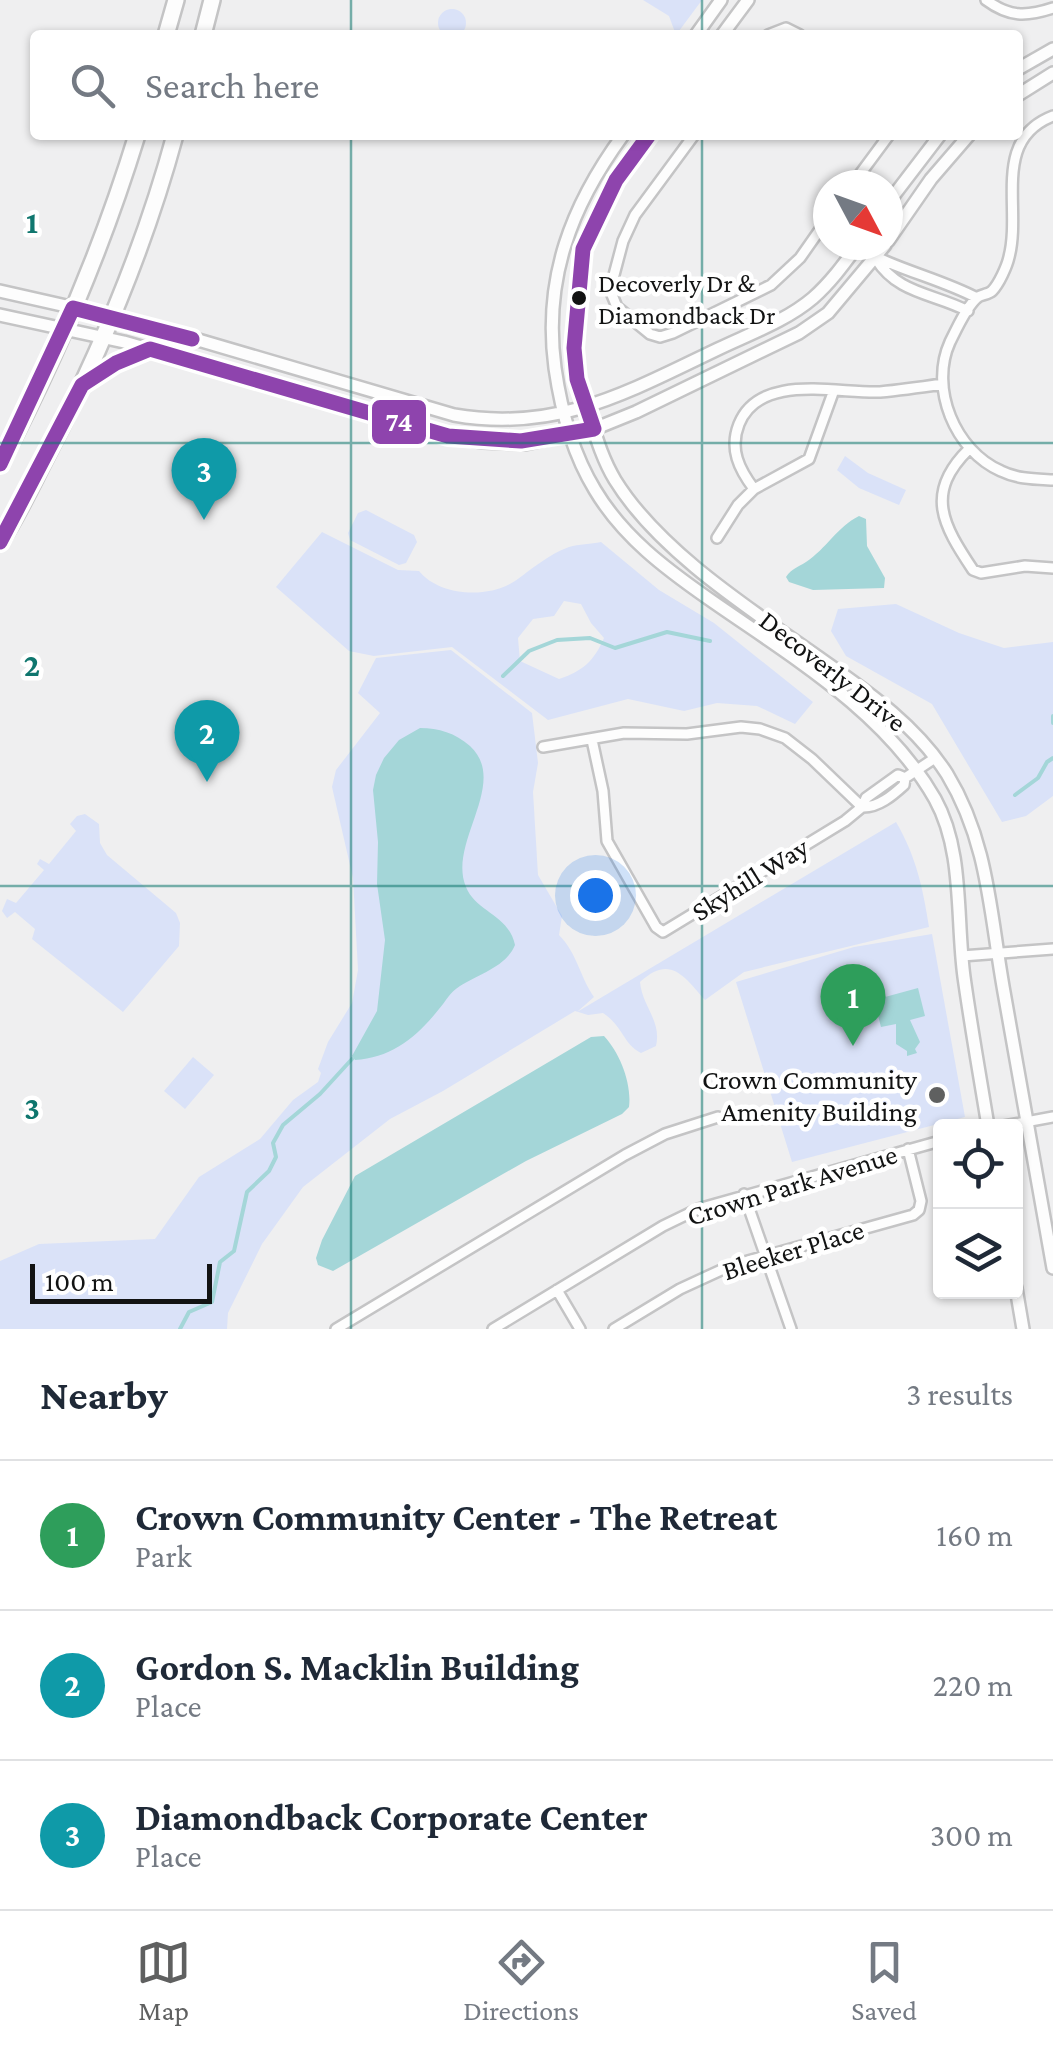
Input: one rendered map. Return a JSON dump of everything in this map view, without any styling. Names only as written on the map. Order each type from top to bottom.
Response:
[{"type":"main road","points":[[167,30],[176,0]]},
{"type":"main road","points":[[204,30],[212,0]]},
{"type":"main road","points":[[0,464],[64,330],[112,216],[135,140]]},
{"type":"main road","points":[[0,542],[104,338],[173,140]]},
{"type":"main road","points":[[82,385],[116,362],[150,349]]},
{"type":"street","points":[[700,30],[722,0]]},
{"type":"street","points":[[726,30],[748,0]]},
{"type":"street","points":[[986,0],[1013,15],[1053,8]]},
{"type":"street","points":[[1023,66],[1053,50]]},
{"type":"street","points":[[1023,92],[1053,73]]},
{"type":"street","points":[[1023,138],[1053,116]]},
{"type":"street","name":"Decoverly Drive","points":[[619,140],[598,168],[562,244],[552,348],[565,414],[581,465],[597,494],[633,540],[669,571],[851,703],[882,731],[911,774],[936,800],[948,830],[954,861],[962,956],[987,1119]]},
{"type":"street","name":"Decoverly Drive","points":[[645,140],[616,180],[583,249],[574,348],[577,379],[602,456],[617,483],[650,524],[720,584],[908,726],[934,758],[967,812],[983,855],[1053,1268]]},
{"type":"street","points":[[690,140],[634,214],[612,277],[614,304],[650,334],[672,333],[771,285],[813,241]]},
{"type":"street","points":[[863,170],[886,140]]},
{"type":"street","points":[[903,183],[936,140]]},
{"type":"street","points":[[903,219],[930,179],[965,140]]},
{"type":"street","points":[[1022,140],[1016,149],[1011,181],[1015,221],[1008,262],[993,290],[976,298],[949,346],[942,384],[950,417],[969,449],[1001,472],[1053,480]]},
{"type":"street","points":[[0,291],[113,316],[454,416],[522,421],[587,408],[786,316],[811,300],[846,260]]},
{"type":"street","points":[[0,314],[150,349],[448,436],[525,444],[594,429],[765,352],[828,312],[874,260]]},
{"type":"street","points":[[877,260],[887,276],[900,286],[940,297],[968,311]]},
{"type":"street","points":[[886,260],[947,282],[976,298]]},
{"type":"street","points":[[754,489],[736,460],[741,419],[749,409],[778,392],[879,392],[942,384]]},
{"type":"street","points":[[717,538],[738,504],[754,489],[809,459],[834,390]]},
{"type":"street","points":[[969,449],[948,474],[941,506],[946,525],[974,570],[981,574],[1025,566],[1053,568]]},
{"type":"street","points":[[710,600],[720,584]]},
{"type":"street","points":[[544,747],[645,732],[687,734],[741,727],[760,729],[785,738],[862,807]]},
{"type":"street","name":"Skyhill Way","points":[[592,740],[604,792],[607,841],[660,932],[862,807],[871,808],[889,797],[934,758]]},
{"type":"street","points":[[962,956],[1053,949]]},
{"type":"street","points":[[336,1329],[625,1155],[665,1134],[718,1116]]},
{"type":"street","points":[[1023,1123],[1053,1117]]},
{"type":"street","name":"Crown Park Avenue","points":[[493,1329],[698,1209],[933,1142]]},
{"type":"street","name":"Bleeker Place","points":[[614,1329],[680,1289],[730,1266],[917,1212],[921,1201],[908,1149]]},
{"type":"street","points":[[744,1194],[791,1329]]},
{"type":"street","points":[[558,1290],[580,1329]]},
{"type":"street","points":[[1018,1299],[1022,1329]]},
{"type":"shaded area","points":[[643,0],[702,0],[680,30],[674,30],[669,16]]},
{"type":"shaded area","points":[[447,10],[457,10],[465,18],[464,30],[439,28],[439,18]]},
{"type":"shaded area","points":[[845,456],[868,473],[906,490],[899,505],[859,488],[837,470]]},
{"type":"shaded area","points":[[366,510],[414,535],[417,542],[406,563],[399,565],[350,540],[348,533],[358,513]]},
{"type":"shaded area","points":[[859,516],[866,519],[867,546],[885,578],[884,588],[813,590],[789,582],[786,577],[790,572]]},
{"type":"shaded area","points":[[322,532],[398,570],[419,571],[439,586],[464,592],[504,587],[562,550],[601,542],[659,590],[714,623],[813,702],[795,724],[757,706],[717,703],[684,711],[628,699],[548,720],[452,647],[374,656],[349,651],[276,587]],"holes":[[[564,601],[581,604],[604,638],[587,664],[559,679],[520,661],[518,638],[533,619],[554,616]]]},
{"type":"shaded area","points":[[896,604],[959,633],[1004,648],[1053,642],[1053,796],[1026,816],[1002,822],[932,704],[846,656],[831,631],[838,609]]},
{"type":"shaded area","points":[[451,650],[532,713],[538,763],[533,792],[538,875],[562,916],[559,935],[594,997],[577,1012],[390,1119],[303,1187],[262,1244],[228,1313],[227,1329],[0,1329],[0,1261],[39,1244],[155,1239],[199,1177],[260,1139],[293,1100],[318,1082],[318,1069],[328,1042],[352,1003],[358,970],[353,878],[332,787],[336,770],[380,713],[358,693],[376,658]]},
{"type":"shaded area","points":[[420,728],[440,730],[459,738],[481,761],[481,795],[462,870],[471,895],[506,927],[515,945],[498,964],[453,991],[422,1028],[402,1044],[380,1055],[355,1060],[352,1056],[377,1011],[385,940],[377,884],[373,790],[384,758],[399,740]]},
{"type":"shaded area","points":[[85,814],[99,824],[100,843],[107,855],[176,913],[180,923],[179,946],[123,1012],[32,939],[35,929],[15,912],[7,918],[2,911],[7,899],[16,903],[44,870],[37,864],[40,859],[49,864],[76,831],[70,824]]},
{"type":"shaded area","points":[[896,822],[918,873],[929,927],[744,972],[705,1000],[683,976],[660,970],[640,982],[657,1037],[656,1046],[641,1053],[603,1013],[577,1012]]},
{"type":"shaded area","points":[[932,934],[965,1117],[933,1119],[933,1125],[792,1162],[736,982],[854,947]]},
{"type":"shaded area","points":[[918,988],[925,1016],[910,1020],[920,1042],[917,1053],[907,1056],[907,1051],[896,1044],[896,1024],[881,1027],[874,1000]]},
{"type":"shaded area","points":[[604,1036],[627,1079],[629,1107],[622,1114],[526,1161],[333,1271],[318,1265],[316,1258],[322,1240],[355,1176],[591,1037]]},
{"type":"shaded area","points":[[193,1057],[214,1075],[185,1109],[164,1091]]},
{"type":"waterway","points":[[503,676],[529,651],[557,640],[590,638],[615,648],[667,632],[710,641]]},
{"type":"waterway","points":[[1053,716],[1053,723]]},
{"type":"waterway","points":[[1015,795],[1038,778],[1053,758]]},
{"type":"waterway","points":[[180,1329],[189,1312],[212,1302],[220,1262],[234,1251],[247,1192],[269,1171],[276,1157],[273,1143],[283,1125],[320,1094],[352,1059]]},
{"type":"transit line","name":"74","points":[[0,542],[82,385],[116,363],[150,349],[448,436],[521,441],[594,429],[577,379],[574,348],[583,249],[616,180],[645,140]]},
{"type":"transit line","name":"74","points":[[0,464],[73,308],[192,339]]},
{"type":"place","name":"Decoverly Dr & Diamondback Dr","points":[[579,298]]},
{"type":"place","name":"Diamondback Corporate Center","points":[[204,520]]},
{"type":"place","name":"Gordon S. Macklin Building","points":[[207,782]]},
{"type":"place","name":"Crown Community Center - The Retreat","points":[[853,1046]]},
{"type":"place","name":"Crown Community Amenity Building","points":[[937,1095]]}]
